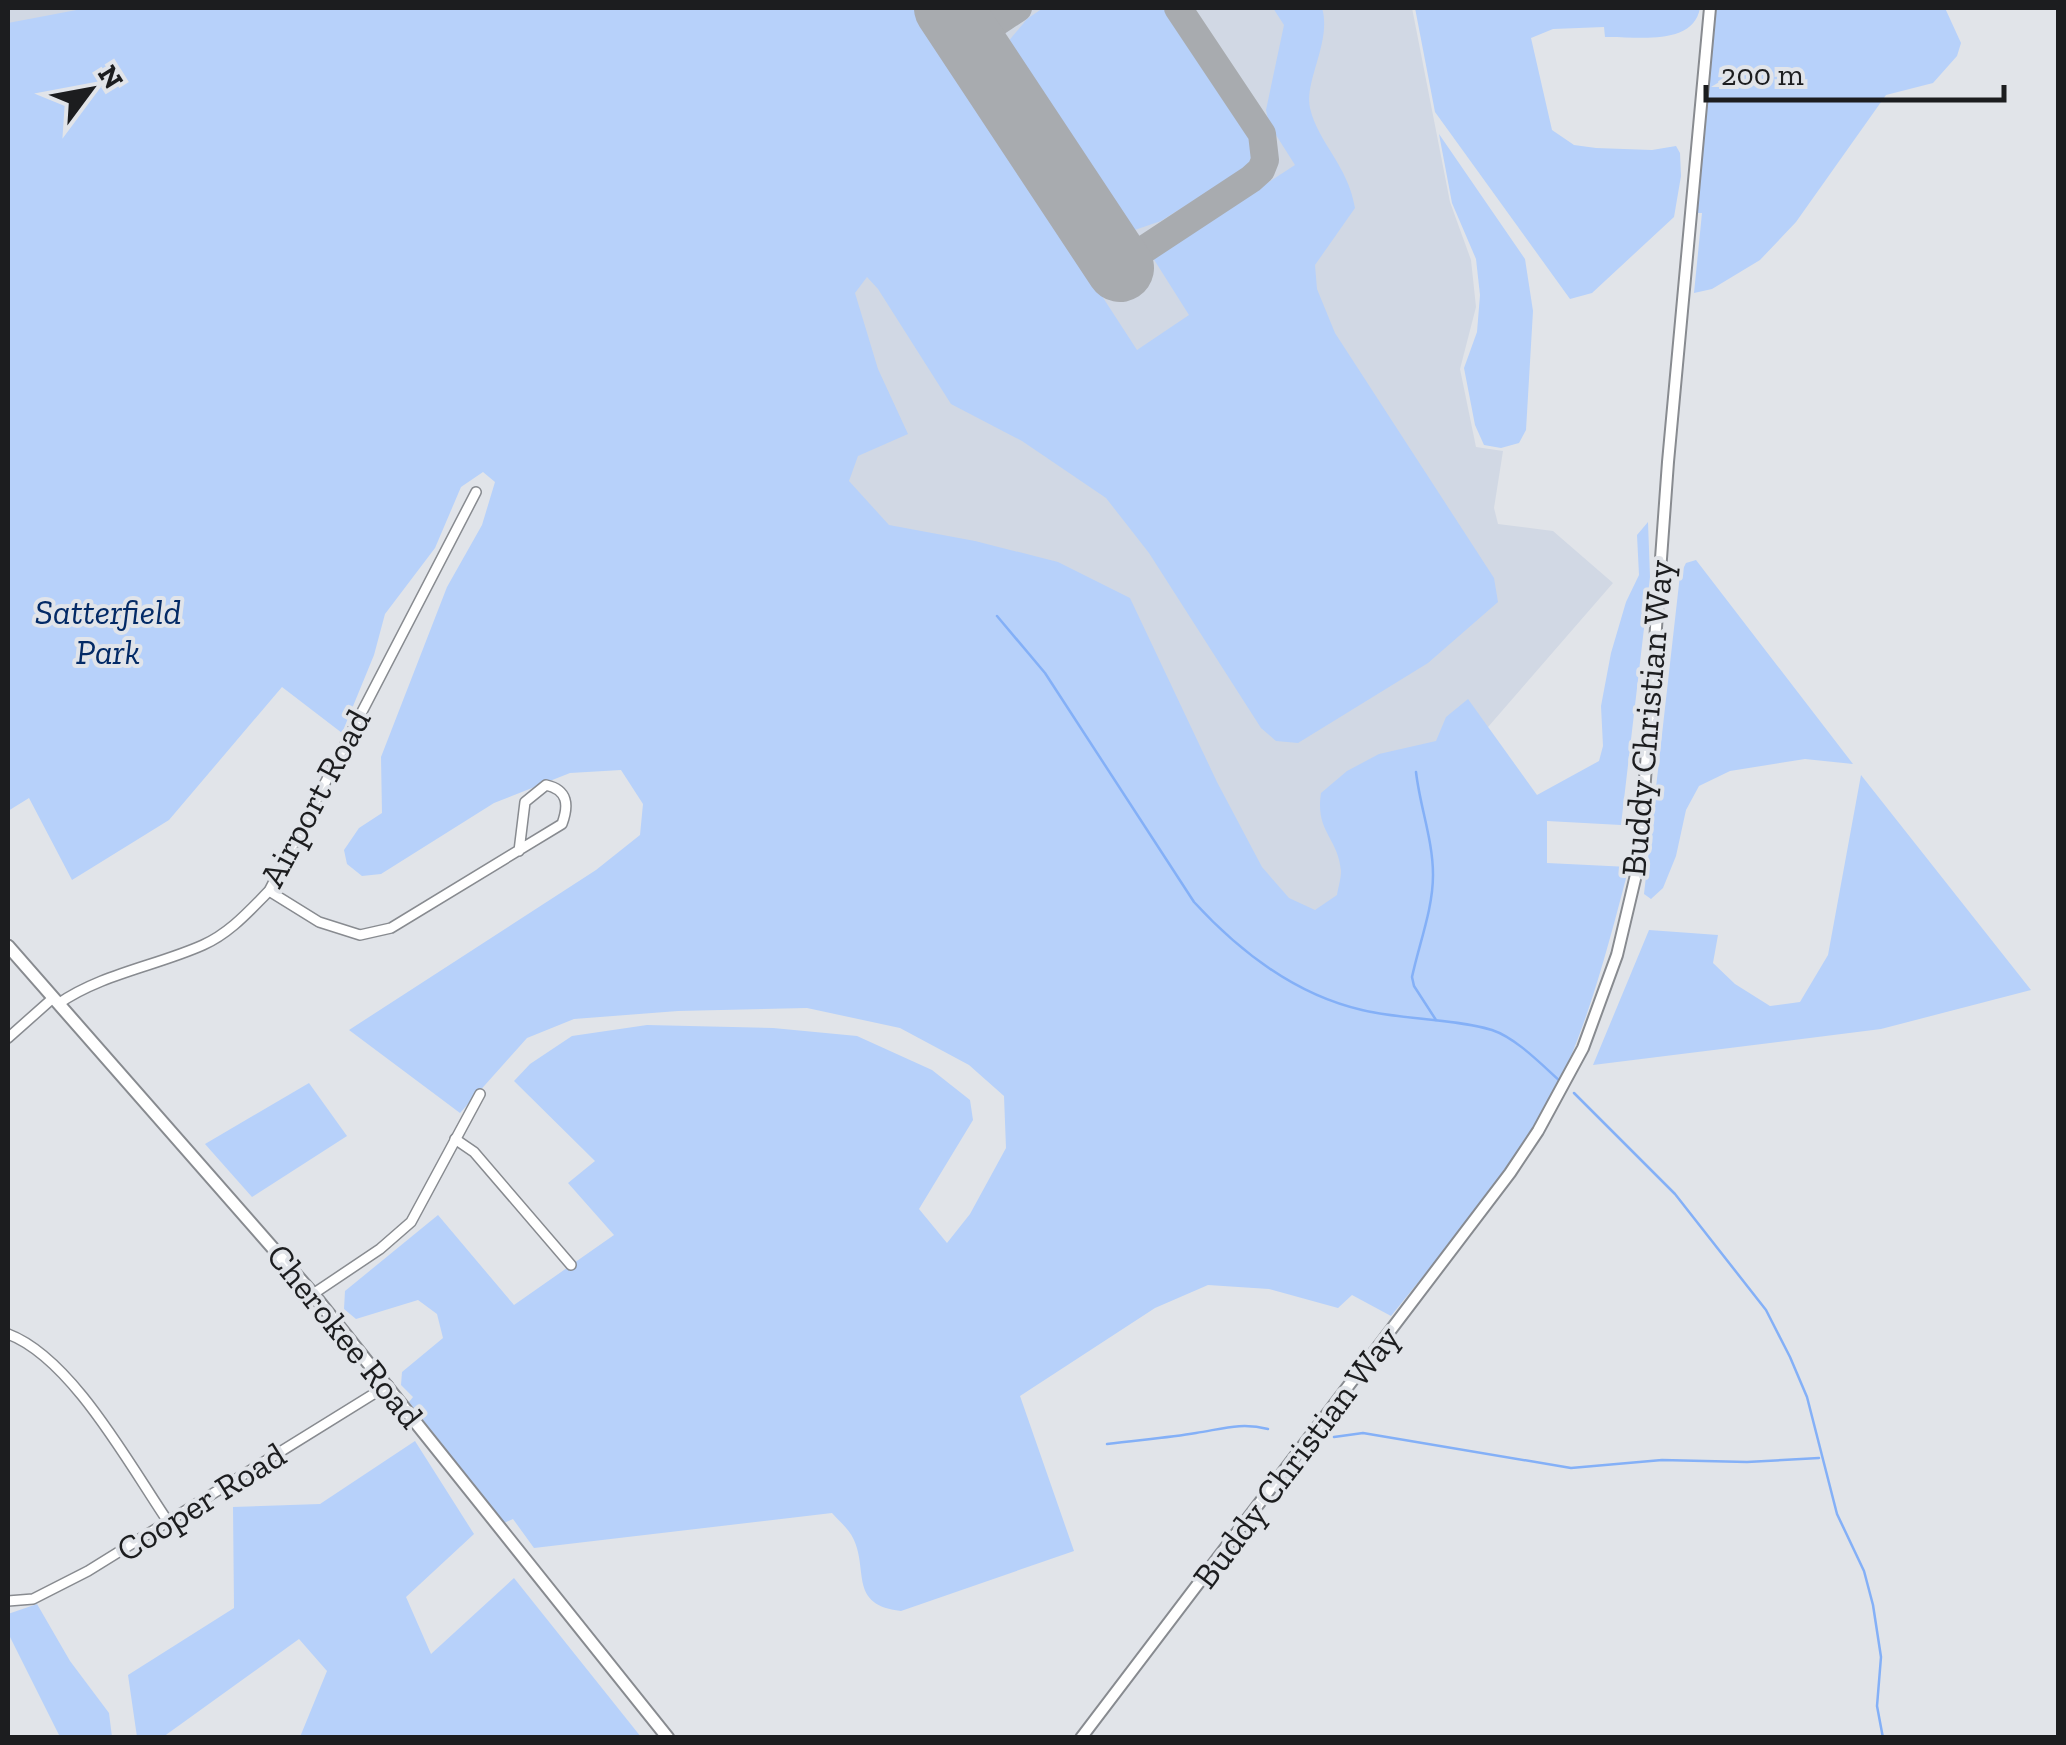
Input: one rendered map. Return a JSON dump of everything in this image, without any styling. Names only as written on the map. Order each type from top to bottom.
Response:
[{"type":"main road","name":"Cherokee Road","points":[[8,946],[314,1294],[668,1738]]},
{"type":"street","name":"Buddy Christian Way","points":[[1081,1738],[1510,1173],[1562,1089],[1602,1001],[1618,955],[1639,862],[1668,462],[1710,8]]},
{"type":"street","name":"Airport Road","points":[[8,1038],[56,1001],[203,945],[226,932],[269,890],[476,492]]},
{"type":"street","points":[[269,890],[318,922],[360,935],[391,928],[562,824],[568,810],[566,798],[558,788],[546,786],[525,802],[519,850]]},
{"type":"street","points":[[314,1294],[380,1249],[411,1222],[480,1094]]},
{"type":"street","points":[[455,1139],[474,1152],[571,1265]]},
{"type":"street","points":[[8,1334],[38,1348],[84,1400],[168,1523]]},
{"type":"street","name":"Cooper Road","points":[[8,1601],[34,1599],[168,1523],[388,1386]]},
{"type":"shaded area","points":[[8,8],[1412,8],[1450,202],[1471,260],[1476,307],[1460,369],[1476,447],[1503,451],[1494,508],[1498,524],[1553,531],[1613,583],[1298,946],[1107,622],[8,221]]},
{"type":"green space","name":"Satterfield Park","points":[[87,8],[919,8],[1106,288],[1100,293],[1137,350],[1189,315],[1153,258],[1295,165],[1269,124],[1266,110],[1284,25],[1273,8],[1322,8],[1324,34],[1311,86],[1310,108],[1346,179],[1355,208],[1315,265],[1317,289],[1335,333],[1494,578],[1498,602],[1428,663],[1298,743],[1276,741],[1261,728],[1149,553],[1106,498],[1022,441],[951,404],[867,277],[855,293],[878,369],[908,434],[858,456],[849,481],[889,525],[1058,562],[1130,598],[1262,867],[1289,898],[1315,910],[1337,895],[1341,874],[1336,850],[1321,817],[1321,793],[1347,771],[1379,754],[1436,741],[1446,717],[1468,699],[1537,795],[1599,761],[1603,746],[1601,706],[1611,653],[1626,602],[1639,575],[1637,535],[1648,522],[1650,577],[1621,825],[1547,821],[1547,863],[1629,867],[1598,978],[1573,1051],[1540,1121],[1489,1194],[1391,1316],[1352,1295],[1338,1308],[1269,1289],[1208,1285],[1155,1308],[1020,1396],[1074,1551],[901,1611],[873,1602],[867,1594],[853,1538],[832,1513],[534,1548],[513,1519],[504,1523],[409,1402],[413,1397],[401,1385],[402,1372],[443,1338],[437,1314],[418,1300],[356,1319],[344,1309],[345,1291],[438,1215],[514,1305],[614,1235],[568,1183],[595,1161],[514,1081],[530,1064],[572,1036],[647,1025],[773,1028],[857,1036],[932,1070],[970,1100],[973,1120],[919,1209],[947,1243],[970,1214],[1006,1148],[1004,1096],[969,1065],[900,1028],[807,1008],[678,1011],[574,1019],[527,1038],[460,1113],[349,1030],[596,870],[640,835],[643,804],[621,770],[570,773],[494,803],[381,874],[362,876],[347,864],[344,850],[359,828],[382,813],[381,757],[447,587],[482,525],[495,482],[483,472],[461,487],[435,548],[385,614],[374,655],[342,733],[282,687],[169,820],[72,880],[29,798],[8,811],[8,23]]},
{"type":"green space","points":[[1043,8],[1164,8],[1252,139],[1256,149],[1250,165],[1161,221],[1126,233],[1002,49],[1027,19]]},
{"type":"green space","points":[[1415,8],[1700,8],[1687,29],[1662,37],[1605,37],[1604,27],[1553,29],[1531,38],[1552,130],[1574,145],[1652,150],[1676,146],[1680,153],[1681,176],[1674,217],[1592,293],[1570,299],[1435,112]]},
{"type":"green space","points":[[1716,8],[1945,8],[1961,43],[1957,56],[1933,83],[1886,95],[1796,222],[1760,260],[1712,289],[1694,293],[1702,213],[1695,213]]},
{"type":"green space","points":[[1439,134],[1525,259],[1533,311],[1526,430],[1519,443],[1501,448],[1484,445],[1475,425],[1464,368],[1477,332],[1480,295],[1476,259],[1452,203]]},
{"type":"green space","points":[[1696,560],[1853,764],[1805,759],[1730,771],[1699,786],[1686,810],[1676,856],[1663,888],[1651,899],[1644,894],[1680,575],[1686,563]]},
{"type":"green space","points":[[1861,775],[2031,990],[1881,1029],[1593,1065],[1649,930],[1718,935],[1713,963],[1735,984],[1770,1006],[1800,1002],[1828,955]]},
{"type":"green space","points":[[309,1083],[347,1136],[252,1197],[205,1144]]},
{"type":"green space","points":[[415,1441],[474,1534],[406,1597],[431,1654],[514,1578],[641,1737],[300,1737],[327,1671],[299,1639],[163,1737],[137,1737],[128,1675],[234,1608],[233,1507],[320,1504]]},
{"type":"green space","points":[[37,1604],[70,1661],[109,1713],[112,1737],[60,1737],[8,1633],[8,1614]]},
{"type":"waterway","points":[[997,616],[1045,673],[1194,902],[1250,954],[1292,982],[1338,1003],[1492,1030],[1519,1045],[1560,1081]]},
{"type":"waterway","points":[[1416,772],[1433,875],[1412,977],[1436,1020]]},
{"type":"waterway","points":[[1574,1093],[1675,1194],[1766,1310],[1790,1357],[1807,1397],[1837,1514],[1864,1571],[1873,1605],[1881,1657],[1877,1706],[1883,1738]]},
{"type":"waterway","points":[[1107,1444],[1232,1427],[1268,1429]]},
{"type":"waterway","points":[[1334,1437],[1363,1433],[1571,1468],[1662,1460],[1747,1462],[1819,1458]]},
{"type":"taxiway","points":[[970,40],[1018,8]]},
{"type":"taxiway","points":[[1119,266],[1251,179],[1265,160],[1262,134],[1178,8]]},
{"type":"runway","points":[[948,8],[1120,268]]}]
